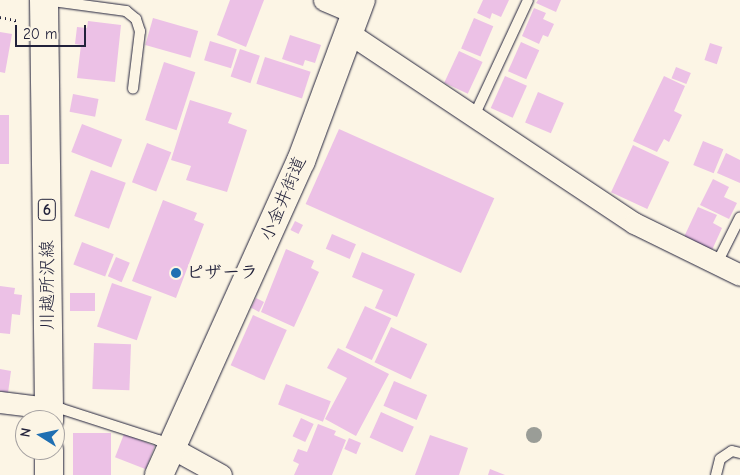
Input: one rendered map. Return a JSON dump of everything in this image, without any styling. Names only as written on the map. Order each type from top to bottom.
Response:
[{"type":"street","name":"川越所沢線","points":[[44,0],[49,410]]},
{"type":"street","points":[[324,0],[356,16],[474,116],[634,223],[740,275]]},
{"type":"street","name":"小金井街道","points":[[159,475],[301,161],[356,16]]},
{"type":"street","points":[[0,402],[33,410]]},
{"type":"street","points":[[172,448],[220,475]]},
{"type":"street","points":[[49,460],[50,475]]},
{"type":"lane","points":[[44,0],[126,11],[136,19],[140,31],[134,89]]},
{"type":"lane","points":[[474,116],[528,0]]},
{"type":"lane","points":[[717,263],[740,217]]},
{"type":"lane","points":[[59,410],[62,409],[158,440],[172,448]]},
{"type":"lane","points":[[716,475],[720,459],[732,451],[740,452]]},
{"type":"building","points":[[230,0],[264,0],[246,47],[217,35]]},
{"type":"building","points":[[483,0],[509,0],[501,17],[492,13],[490,19],[477,13]]},
{"type":"building","points":[[538,0],[561,0],[556,12],[536,3]]},
{"type":"building","points":[[534,8],[546,13],[543,19],[554,24],[548,37],[543,35],[539,44],[522,36]]},
{"type":"building","points":[[153,18],[198,31],[190,58],[145,45]]},
{"type":"building","points":[[474,18],[493,26],[480,57],[461,48]]},
{"type":"building","points":[[88,21],[121,25],[115,82],[77,78],[81,45],[75,44],[77,27],[87,28]]},
{"type":"building","points":[[0,32],[12,34],[5,73],[0,72]]},
{"type":"building","points":[[290,35],[321,45],[315,63],[305,60],[303,66],[282,59]]},
{"type":"building","points":[[210,41],[237,49],[231,68],[204,60]]},
{"type":"building","points":[[521,42],[539,50],[526,79],[508,71]]},
{"type":"building","points":[[710,43],[722,47],[717,64],[704,60]]},
{"type":"building","points":[[240,49],[260,56],[250,83],[231,76]]},
{"type":"building","points":[[459,51],[483,62],[468,94],[444,83]]},
{"type":"building","points":[[265,57],[311,72],[302,98],[256,84]]},
{"type":"building","points":[[164,62],[195,72],[177,130],[145,120]]},
{"type":"building","points":[[676,67],[691,73],[686,84],[672,78]]},
{"type":"building","points":[[505,76],[527,86],[513,118],[491,108]]},
{"type":"building","points":[[664,76],[685,86],[674,111],[682,115],[669,142],[664,139],[657,152],[633,141]]},
{"type":"building","points":[[538,92],[564,103],[551,133],[525,122]]},
{"type":"building","points":[[73,94],[99,99],[95,117],[70,112]]},
{"type":"building","points":[[190,100],[232,113],[228,123],[247,130],[227,192],[186,180],[191,166],[171,160]]},
{"type":"building","points":[[0,115],[9,115],[9,164],[0,164]]},
{"type":"building","points":[[82,124],[122,139],[111,167],[71,152]]},
{"type":"building","points":[[339,129],[494,198],[461,273],[306,204]]},
{"type":"building","points":[[703,141],[723,149],[714,173],[693,165]]},
{"type":"building","points":[[147,143],[171,152],[156,192],[132,182]]},
{"type":"building","points":[[633,145],[669,162],[647,209],[611,192]]},
{"type":"building","points":[[726,153],[740,160],[740,183],[717,173]]},
{"type":"building","points":[[91,170],[126,183],[109,229],[74,216]]},
{"type":"building","points":[[713,179],[729,187],[724,197],[737,203],[729,219],[700,205]]},
{"type":"building","points":[[163,200],[197,213],[194,220],[204,224],[176,298],[132,281]]},
{"type":"building","points":[[698,207],[717,215],[713,223],[722,228],[712,250],[684,237]]},
{"type":"building","points":[[295,221],[303,225],[298,234],[290,230]]},
{"type":"building","points":[[332,234],[356,244],[350,259],[326,249]]},
{"type":"building","points":[[82,242],[114,254],[105,277],[73,264]]},
{"type":"building","points":[[286,249],[314,261],[311,268],[319,272],[294,327],[261,312]]},
{"type":"building","points":[[362,252],[415,274],[397,317],[375,308],[383,290],[352,277]]},
{"type":"building","points":[[116,257],[130,263],[122,282],[108,276]]},
{"type":"building","points":[[112,283],[152,297],[137,340],[97,326]]},
{"type":"building","points":[[0,286],[15,288],[14,294],[22,295],[20,315],[12,314],[10,334],[0,333]]},
{"type":"building","points":[[70,293],[95,293],[95,311],[70,311]]},
{"type":"building","points":[[256,298],[264,302],[259,312],[251,308]]},
{"type":"building","points":[[365,306],[391,318],[372,360],[346,348]]},
{"type":"building","points":[[253,315],[287,330],[264,380],[231,365]]},
{"type":"building","points":[[391,327],[427,344],[411,379],[375,362]]},
{"type":"building","points":[[94,343],[131,344],[129,390],[92,389]]},
{"type":"building","points":[[338,348],[389,374],[356,436],[325,419],[347,378],[327,368]]},
{"type":"building","points":[[0,369],[11,371],[8,393],[0,391]]},
{"type":"building","points":[[394,381],[427,395],[417,420],[383,406]]},
{"type":"building","points":[[286,384],[331,401],[323,422],[278,405]]},
{"type":"building","points":[[381,412],[414,427],[402,452],[370,438]]},
{"type":"building","points":[[301,418],[314,424],[305,442],[293,436]]},
{"type":"building","points":[[318,424],[336,431],[334,435],[346,440],[332,475],[294,475],[299,464],[293,461],[298,449],[307,452]]},
{"type":"building","points":[[73,433],[111,433],[111,475],[73,475]]},
{"type":"building","points":[[124,434],[155,446],[146,469],[115,457]]},
{"type":"building","points":[[430,435],[468,448],[459,475],[415,475]]},
{"type":"building","points":[[349,438],[361,443],[356,454],[344,449]]},
{"type":"building","points":[[490,469],[505,475],[488,475]]},
{"type":"place","name":"ピザーラ","points":[[176,273]]}]
